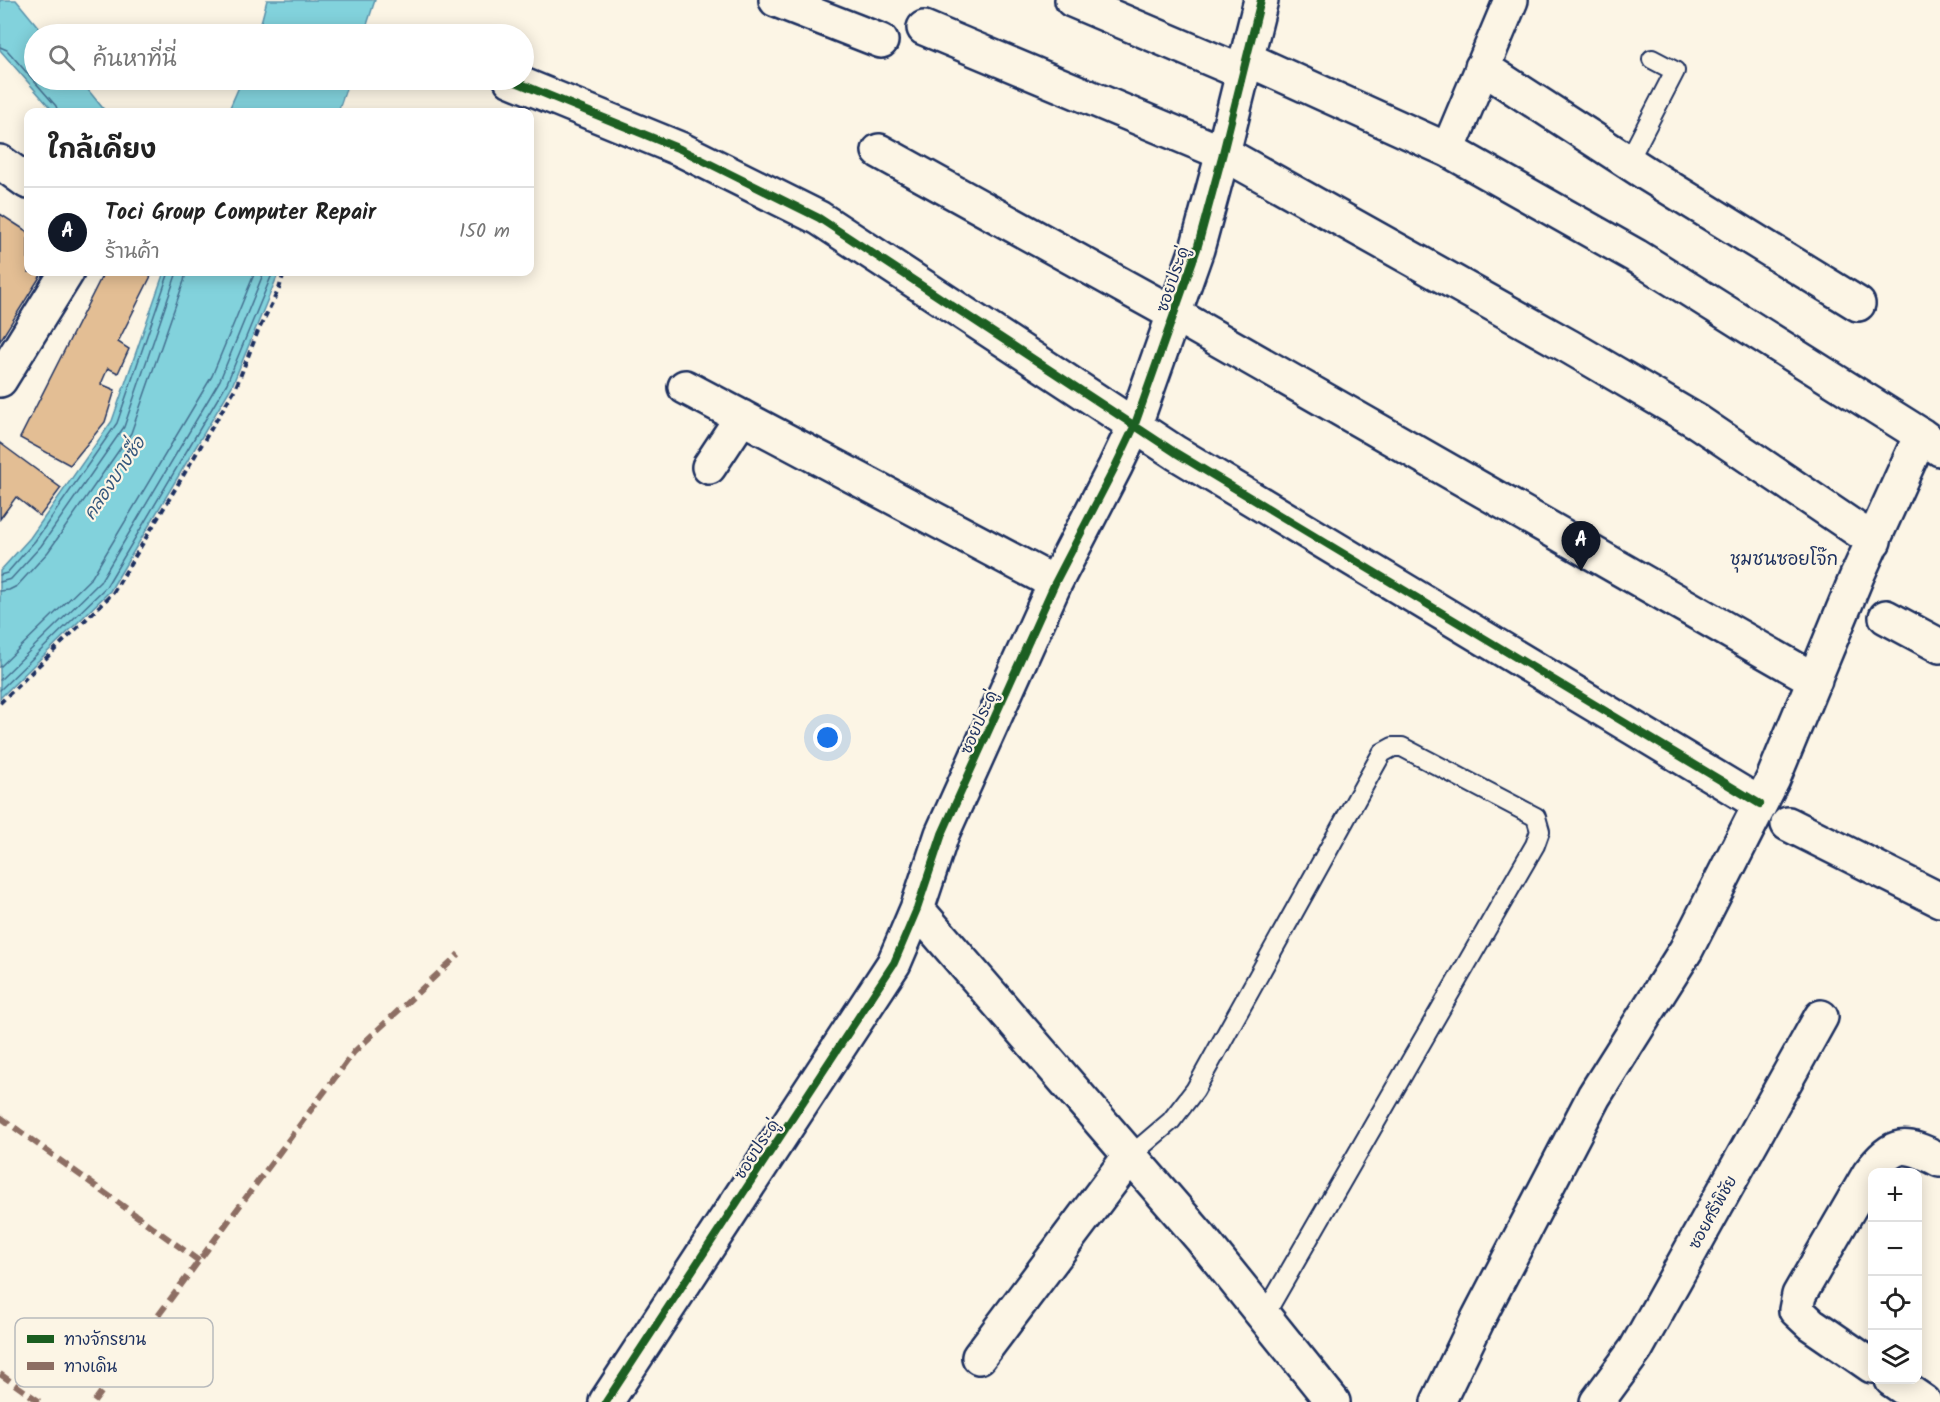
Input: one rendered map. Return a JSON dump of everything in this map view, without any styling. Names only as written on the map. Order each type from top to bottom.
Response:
[{"type":"street","points":[[776,0],[881,41]]},
{"type":"street","points":[[1072,0],[1245,66],[1448,150],[1636,256],[1930,442],[1874,541],[1773,779],[1686,950],[1594,1096],[1479,1317],[1438,1402]]},
{"type":"street","name":"ซอยประดู่","points":[[606,1402],[894,963],[918,909],[942,834],[1055,583],[1134,427],[1197,249],[1224,153],[1261,0]]},
{"type":"street","points":[[1448,150],[1511,0]]},
{"type":"street","points":[[924,28],[1224,153],[1570,347],[1698,422],[1874,541]]},
{"type":"street","points":[[1482,68],[1628,162],[1858,304]]},
{"type":"street","points":[[534,89],[680,149],[819,218],[1134,427],[1760,804]]},
{"type":"street","points":[[879,151],[1174,314],[1815,680]]},
{"type":"street","points":[[0,162],[24,179]]},
{"type":"street","points":[[0,380],[65,276]]},
{"type":"street","points":[[685,387],[1055,583]]},
{"type":"street","points":[[709,467],[742,417]]},
{"type":"street","points":[[1886,617],[1940,646]]},
{"type":"street","points":[[1788,824],[1940,900]]},
{"type":"street","points":[[918,909],[1201,1238],[1333,1402]]},
{"type":"street","name":"ซอยศรีพิชัย","points":[[1597,1402],[1636,1349],[1821,1017]]},
{"type":"street","points":[[1868,1363],[1811,1324],[1796,1310],[1799,1295],[1881,1157],[1906,1146],[1940,1160]]},
{"type":"street","points":[[979,1357],[1130,1156]]},
{"type":"street","points":[[1898,1384],[1924,1402]]},
{"type":"lane","points":[[1628,162],[1675,71],[1652,59]]},
{"type":"lane","points":[[1130,1156],[1171,1121],[1195,1090],[1382,753],[1393,747],[1402,747],[1536,817],[1539,831],[1535,845],[1264,1316]]},
{"type":"path","points":[[0,703],[112,593],[236,387],[283,276]]},
{"type":"water","points":[[0,0],[16,0],[36,24],[24,24],[24,78],[0,50]]},
{"type":"water","points":[[267,0],[375,0],[367,24],[261,24]]},
{"type":"water","points":[[35,90],[88,90],[103,108],[51,108]]},
{"type":"water","points":[[238,90],[346,90],[339,108],[230,108]]},
{"type":"water","name":"คลองบางซื่อ","points":[[163,276],[277,276],[232,386],[110,591],[0,698],[0,571],[30,538],[112,421]]},
{"type":"building","points":[[0,214],[24,229],[24,276],[41,276],[0,341]]},
{"type":"building","points":[[102,276],[151,276],[118,342],[129,349],[118,373],[108,368],[101,384],[115,390],[105,422],[70,465],[20,438]]},
{"type":"building","points":[[0,443],[61,488],[40,516],[16,497],[0,519]]},
{"type":"marked path","points":[[156,1318],[354,1052],[459,954]]},
{"type":"marked path","points":[[0,1117],[199,1261]]},
{"type":"marked path","points":[[0,1374],[15,1384]]},
{"type":"marked path","points":[[19,1387],[40,1402]]},
{"type":"marked path","points":[[94,1402],[105,1387]]},
{"type":"cycle path","points":[[606,1402],[894,963],[917,909],[942,834],[1055,583],[1134,427],[1197,249],[1261,0]]},
{"type":"cycle path","points":[[534,89],[680,149],[819,218],[1176,453],[1760,804]]},
{"type":"place","name":"Toci Group Computer Repair","points":[[1581,571]]},
{"type":"district","name":"ชุมชนซอยโจ๊ก","points":[[1784,559]]}]
